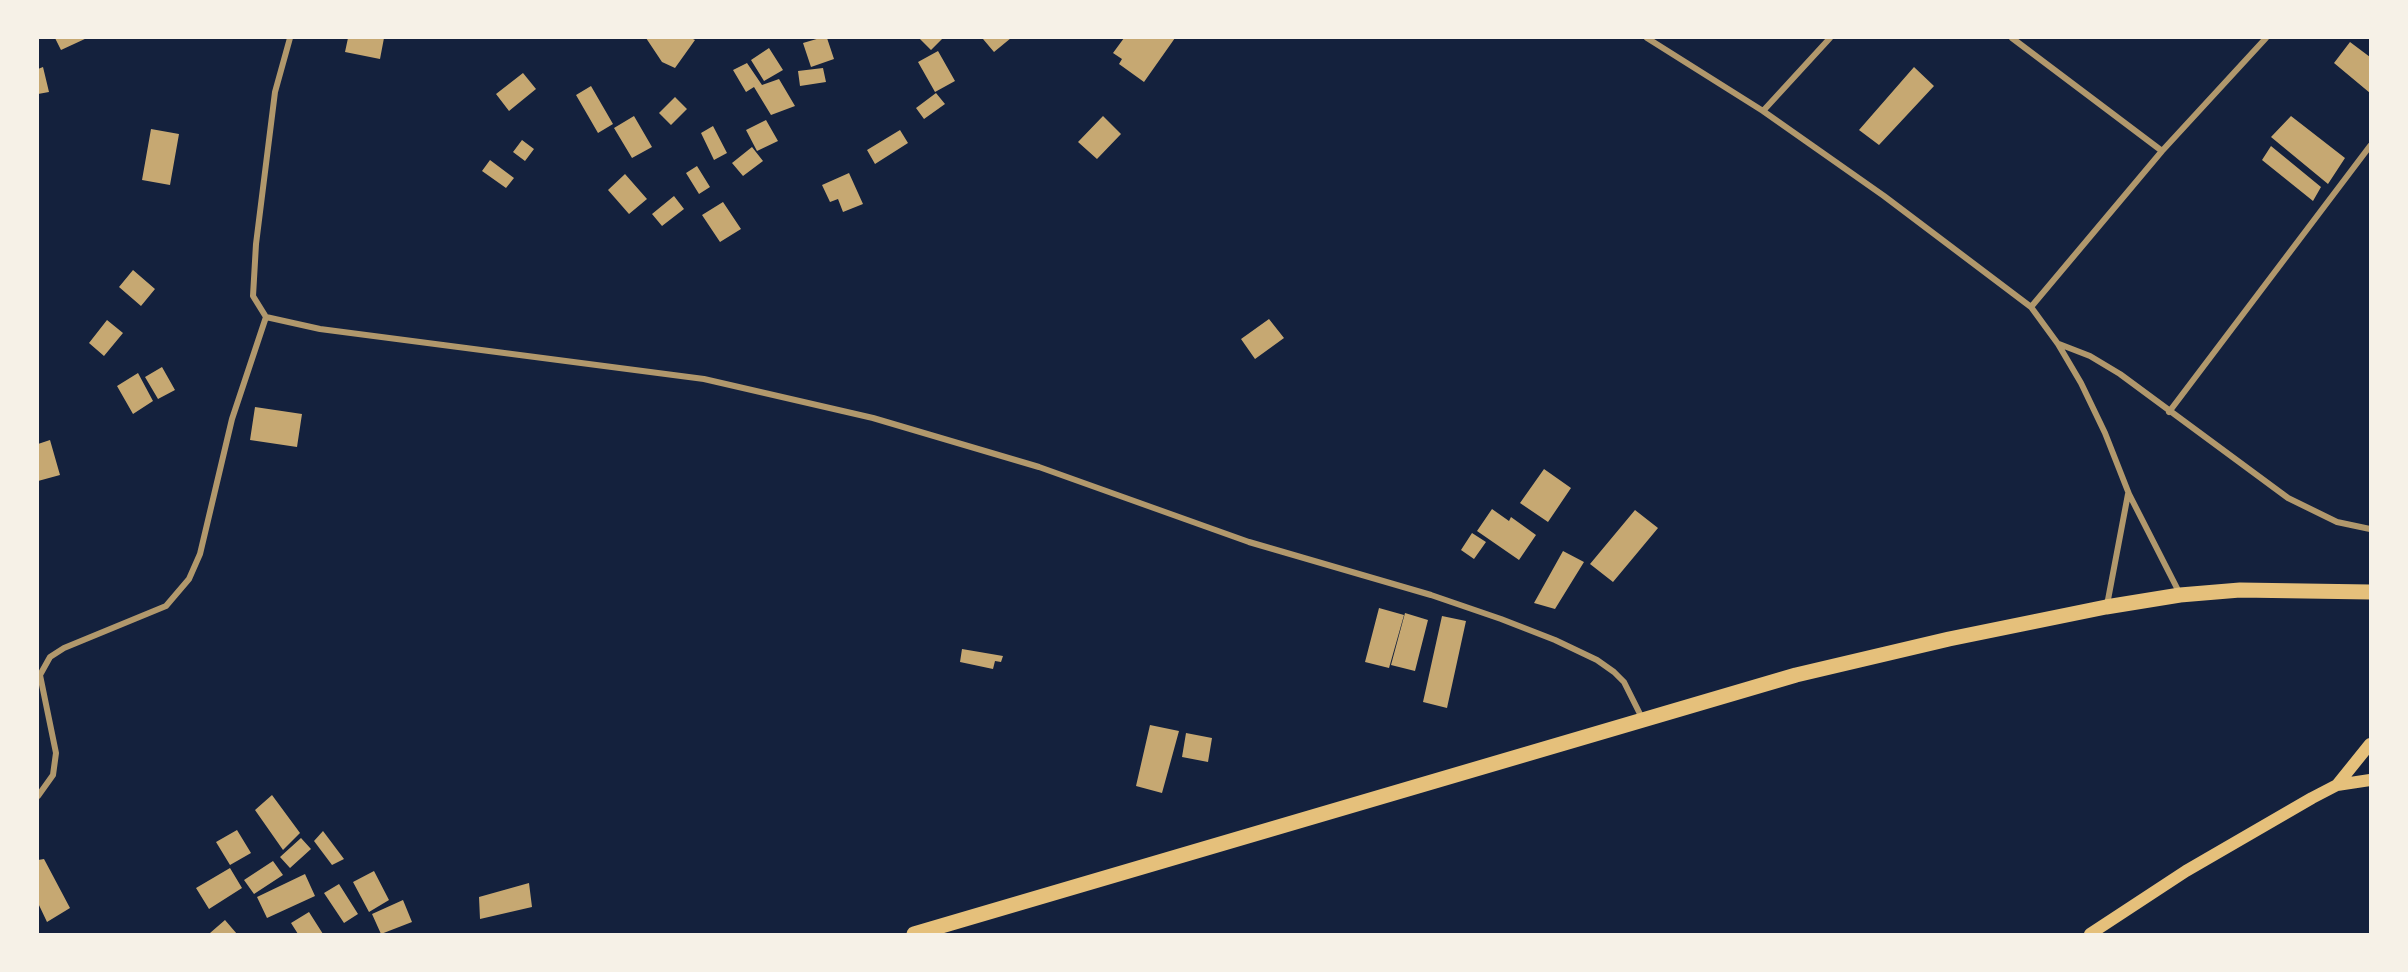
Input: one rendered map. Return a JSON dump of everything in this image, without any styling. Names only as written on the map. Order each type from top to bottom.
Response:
[{"type":"main road","points":[[914,934],[1796,675],[1948,639],[2106,607],[2181,595],[2240,590],[2370,592]]},
{"type":"main road","points":[[2337,785],[2370,744]]},
{"type":"main road","points":[[2096,932],[2186,871],[2337,785],[2370,780]]},
{"type":"street","points":[[38,796],[53,775],[56,753],[40,675],[50,657],[64,648],[166,606],[189,579],[200,554],[232,419],[266,317],[254,296],[256,244],[275,92],[290,38]]},
{"type":"street","points":[[1647,38],[1763,111],[1884,196],[2031,307],[2058,344],[2105,432],[2128,494],[2181,595]]},
{"type":"street","points":[[1763,111],[1830,38]]},
{"type":"street","points":[[2012,38],[2162,151]]},
{"type":"street","points":[[2031,307],[2162,151],[2266,38]]},
{"type":"street","points":[[2169,412],[2370,146]]},
{"type":"street","points":[[266,317],[320,328],[704,379],[873,418],[1039,467],[1249,542],[1431,595],[1512,623],[1597,660],[1614,672],[1624,682],[1643,719]]},
{"type":"street","points":[[2058,344],[2090,356],[2120,374],[2288,498],[2337,522],[2370,529]]},
{"type":"street","points":[[2106,607],[2128,494]]},
{"type":"building","points":[[55,38],[87,38],[61,50]]},
{"type":"building","points":[[348,38],[384,38],[380,59],[345,52]]},
{"type":"building","points":[[646,38],[691,38],[695,40],[675,68],[662,62]]},
{"type":"building","points":[[827,38],[834,59],[811,67],[803,43]]},
{"type":"building","points":[[919,38],[943,38],[931,50]]},
{"type":"building","points":[[1011,38],[994,52],[983,39]]},
{"type":"building","points":[[1124,38],[1175,38],[1144,82],[1119,64],[1122,59],[1113,53]]},
{"type":"building","points":[[2350,42],[2370,57],[2370,93],[2334,63]]},
{"type":"building","points":[[769,48],[783,70],[764,81],[751,60]]},
{"type":"building","points":[[938,51],[955,81],[935,92],[918,62]]},
{"type":"building","points":[[747,63],[762,85],[779,79],[795,106],[771,115],[754,87],[746,92],[733,70]]},
{"type":"building","points":[[43,67],[49,92],[38,94],[38,69]]},
{"type":"building","points":[[1914,67],[1934,86],[1879,145],[1859,130]]},
{"type":"building","points":[[823,68],[826,82],[800,86],[798,71]]},
{"type":"building","points":[[523,73],[536,89],[509,111],[496,94]]},
{"type":"building","points":[[591,86],[613,124],[598,133],[576,95]]},
{"type":"building","points":[[936,93],[945,104],[924,119],[916,108]]},
{"type":"building","points":[[675,97],[687,109],[671,125],[659,113]]},
{"type":"building","points":[[634,116],[652,147],[632,158],[614,128]]},
{"type":"building","points":[[1103,116],[1121,134],[1097,159],[1078,142]]},
{"type":"building","points":[[2291,116],[2345,158],[2328,184],[2271,137]]},
{"type":"building","points":[[766,120],[778,141],[757,151],[746,130]]},
{"type":"building","points":[[713,126],[727,153],[714,160],[701,133]]},
{"type":"building","points":[[151,129],[179,134],[170,185],[142,180]]},
{"type":"building","points":[[900,130],[908,143],[875,164],[867,150]]},
{"type":"building","points":[[522,140],[534,149],[525,161],[513,152]]},
{"type":"building","points":[[2271,146],[2321,187],[2313,201],[2262,160]]},
{"type":"building","points":[[752,147],[763,161],[743,176],[732,163]]},
{"type":"building","points":[[490,160],[514,178],[506,188],[482,171]]},
{"type":"building","points":[[697,166],[710,187],[699,194],[686,173]]},
{"type":"building","points":[[849,173],[863,204],[843,212],[838,199],[830,202],[822,185]]},
{"type":"building","points":[[625,174],[647,199],[629,214],[608,190]]},
{"type":"building","points":[[674,196],[684,209],[662,226],[652,214]]},
{"type":"building","points":[[723,202],[741,229],[720,242],[702,215]]},
{"type":"building","points":[[133,270],[155,289],[141,306],[119,287]]},
{"type":"building","points":[[1269,319],[1284,338],[1255,359],[1241,339]]},
{"type":"building","points":[[107,320],[123,333],[104,356],[89,343]]},
{"type":"building","points":[[162,367],[175,390],[158,399],[145,377]]},
{"type":"building","points":[[138,373],[153,401],[133,414],[117,386]]},
{"type":"building","points":[[255,407],[302,414],[297,447],[250,440]]},
{"type":"building","points":[[50,440],[60,475],[38,481],[38,444]]},
{"type":"building","points":[[1544,469],[1571,488],[1548,522],[1520,503]]},
{"type":"building","points":[[1492,509],[1509,521],[1511,517],[1536,535],[1519,560],[1477,531]]},
{"type":"building","points":[[1635,510],[1658,528],[1613,582],[1590,564]]},
{"type":"building","points":[[1472,533],[1486,542],[1474,559],[1461,550]]},
{"type":"building","points":[[1563,551],[1584,562],[1555,609],[1534,603]]},
{"type":"building","points":[[1379,608],[1404,615],[1389,668],[1365,662]]},
{"type":"building","points":[[1405,613],[1428,620],[1415,671],[1391,665]]},
{"type":"building","points":[[1442,616],[1466,621],[1447,708],[1423,702]]},
{"type":"building","points":[[962,649],[1003,656],[1001,662],[995,661],[993,669],[960,662]]},
{"type":"building","points":[[1150,725],[1179,731],[1162,793],[1136,786]]},
{"type":"building","points":[[1186,733],[1212,738],[1208,762],[1182,757]]},
{"type":"building","points":[[272,795],[300,833],[283,850],[255,810]]},
{"type":"building","points":[[237,830],[251,853],[230,865],[216,842]]},
{"type":"building","points":[[323,831],[344,859],[332,865],[314,841]]},
{"type":"building","points":[[301,838],[311,849],[290,868],[280,857]]},
{"type":"building","points":[[44,859],[70,908],[47,922],[38,903],[38,860]]},
{"type":"building","points":[[273,861],[283,875],[254,894],[244,880]]},
{"type":"building","points":[[230,868],[242,888],[209,909],[196,888]]},
{"type":"building","points":[[374,871],[389,900],[369,912],[353,882]]},
{"type":"building","points":[[305,874],[315,896],[267,918],[257,897]]},
{"type":"building","points":[[529,883],[532,907],[480,919],[479,897]]},
{"type":"building","points":[[339,884],[358,914],[344,923],[324,893]]},
{"type":"building","points":[[403,900],[412,922],[381,934],[372,914]]},
{"type":"building","points":[[309,912],[323,934],[298,934],[291,923]]},
{"type":"building","points":[[225,920],[237,934],[210,933]]}]
